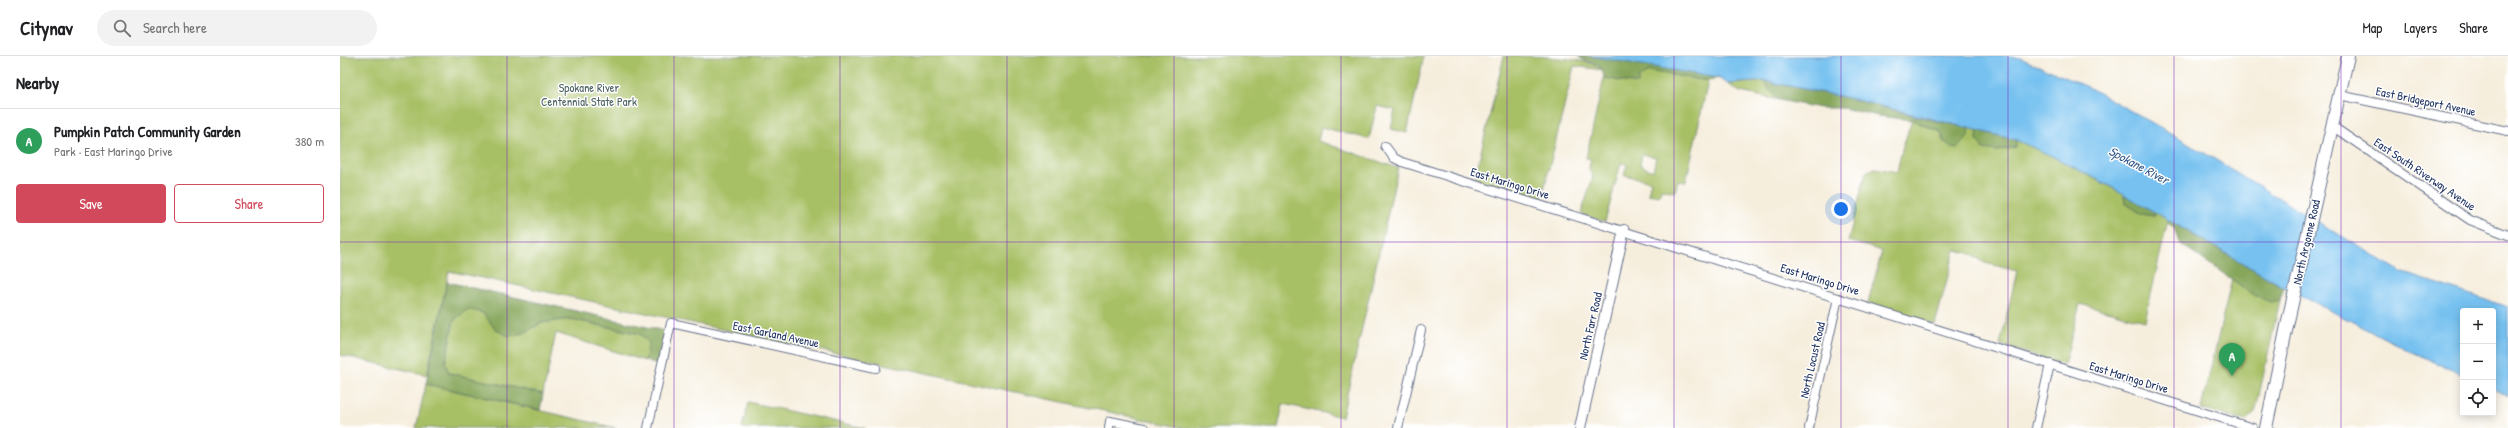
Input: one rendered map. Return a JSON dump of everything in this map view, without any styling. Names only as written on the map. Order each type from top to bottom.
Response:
[{"type":"main road","name":"North Argonne Road","points":[[2266,428],[2288,321],[2348,56]]},
{"type":"street","name":"East Bridgeport Avenue","points":[[2339,95],[2508,131]]},
{"type":"street","name":"East South Riverway Avenue","points":[[2332,126],[2470,220],[2508,235]]},
{"type":"street","name":"East Maringo Drive","points":[[1385,146],[1394,158],[1402,162],[1624,230],[2253,428]]},
{"type":"street","name":"North Farr Road","points":[[1580,428],[1624,230]]},
{"type":"street","name":"North Locust Road","points":[[1809,428],[1838,298]]},
{"type":"street","name":"East Garland Avenue","points":[[648,428],[671,323],[876,368]]},
{"type":"street","points":[[1398,428],[1421,330]]},
{"type":"street","points":[[2036,428],[2050,364]]},
{"type":"street","points":[[1109,424],[1144,428]]},
{"type":"green space","name":"Spokane River Centennial State Park","points":[[340,56],[1424,56],[1407,133],[1391,129],[1395,110],[1377,106],[1369,139],[1321,127],[1318,141],[1398,168],[1342,417],[1283,404],[1278,428],[1184,428],[449,271],[427,375],[340,355]]},
{"type":"green space","points":[[1504,56],[1571,59],[1595,65],[1603,70],[1574,66],[1541,202],[1474,181]]},
{"type":"green space","points":[[1578,56],[1598,57],[1718,78],[1708,81],[1649,71],[1639,78],[1638,84],[1604,78],[1600,67]]},
{"type":"green space","points":[[1649,71],[1708,81],[1686,182],[1678,180],[1675,192],[1661,189],[1659,196],[1648,194],[1651,181],[1624,175],[1627,164],[1621,163],[1605,222],[1581,214],[1593,177],[1589,168],[1591,159],[1586,158],[1604,78],[1637,84],[1639,78]],"holes":[[[1642,154],[1656,157],[1653,171],[1640,165]]]},
{"type":"green space","points":[[1765,81],[1769,90],[1779,100],[1740,92],[1728,84]]},
{"type":"green space","points":[[1765,81],[1853,99],[1919,117],[1969,128],[1969,134],[1957,148],[1951,147],[1944,141],[1941,132],[1912,120],[1878,116],[1843,108],[1820,108],[1779,100],[1769,90]]},
{"type":"green space","points":[[1912,120],[1941,132],[1944,141],[1969,133],[1969,128],[1978,130],[1977,139],[1996,151],[2015,147],[2016,140],[2052,156],[2124,194],[2125,203],[2142,214],[2154,216],[2154,211],[2168,220],[2145,321],[2080,304],[2064,365],[2000,345],[2017,271],[1985,263],[1969,253],[1955,250],[1935,325],[1868,303],[1882,251],[1848,241],[1866,172],[1875,168],[1897,172],[1902,149]]},
{"type":"green space","points":[[1978,130],[2016,140],[2016,147],[1996,151],[1983,149],[1977,139]]},
{"type":"green space","points":[[2124,194],[2154,211],[2155,216],[2142,214],[2125,203]]},
{"type":"green space","points":[[2168,220],[2284,287],[2280,300],[2270,302],[2256,296],[2179,243],[2175,230],[2168,223]]},
{"type":"green space","points":[[2232,279],[2261,298],[2267,300],[2280,300],[2255,413],[2246,421],[2201,409]]},
{"type":"green space","points":[[447,282],[665,331],[658,365],[645,361],[649,343],[640,334],[571,319],[541,323],[524,333],[509,336],[496,330],[483,313],[468,309],[454,320],[445,364],[449,373],[543,394],[540,410],[426,384]]},
{"type":"green space","points":[[468,309],[483,313],[496,330],[524,333],[541,323],[571,319],[640,334],[650,343],[645,361],[556,333],[543,394],[449,373],[445,364],[454,320]]},
{"type":"green space","points":[[426,384],[616,428],[416,428]]},
{"type":"green space","points":[[748,402],[865,428],[742,428]]},
{"type":"water","name":"Spokane River","points":[[1590,56],[2011,56],[2020,58],[2088,87],[2183,140],[2401,272],[2508,307],[2508,396],[2496,390],[2496,308],[2460,308],[2460,374],[2406,349],[2284,287],[2106,184],[2052,156],[2016,140],[1853,99],[1765,81],[1728,84],[1718,78]]},
{"type":"place","name":"Pumpkin Patch Community Garden","points":[[2232,376]]}]
